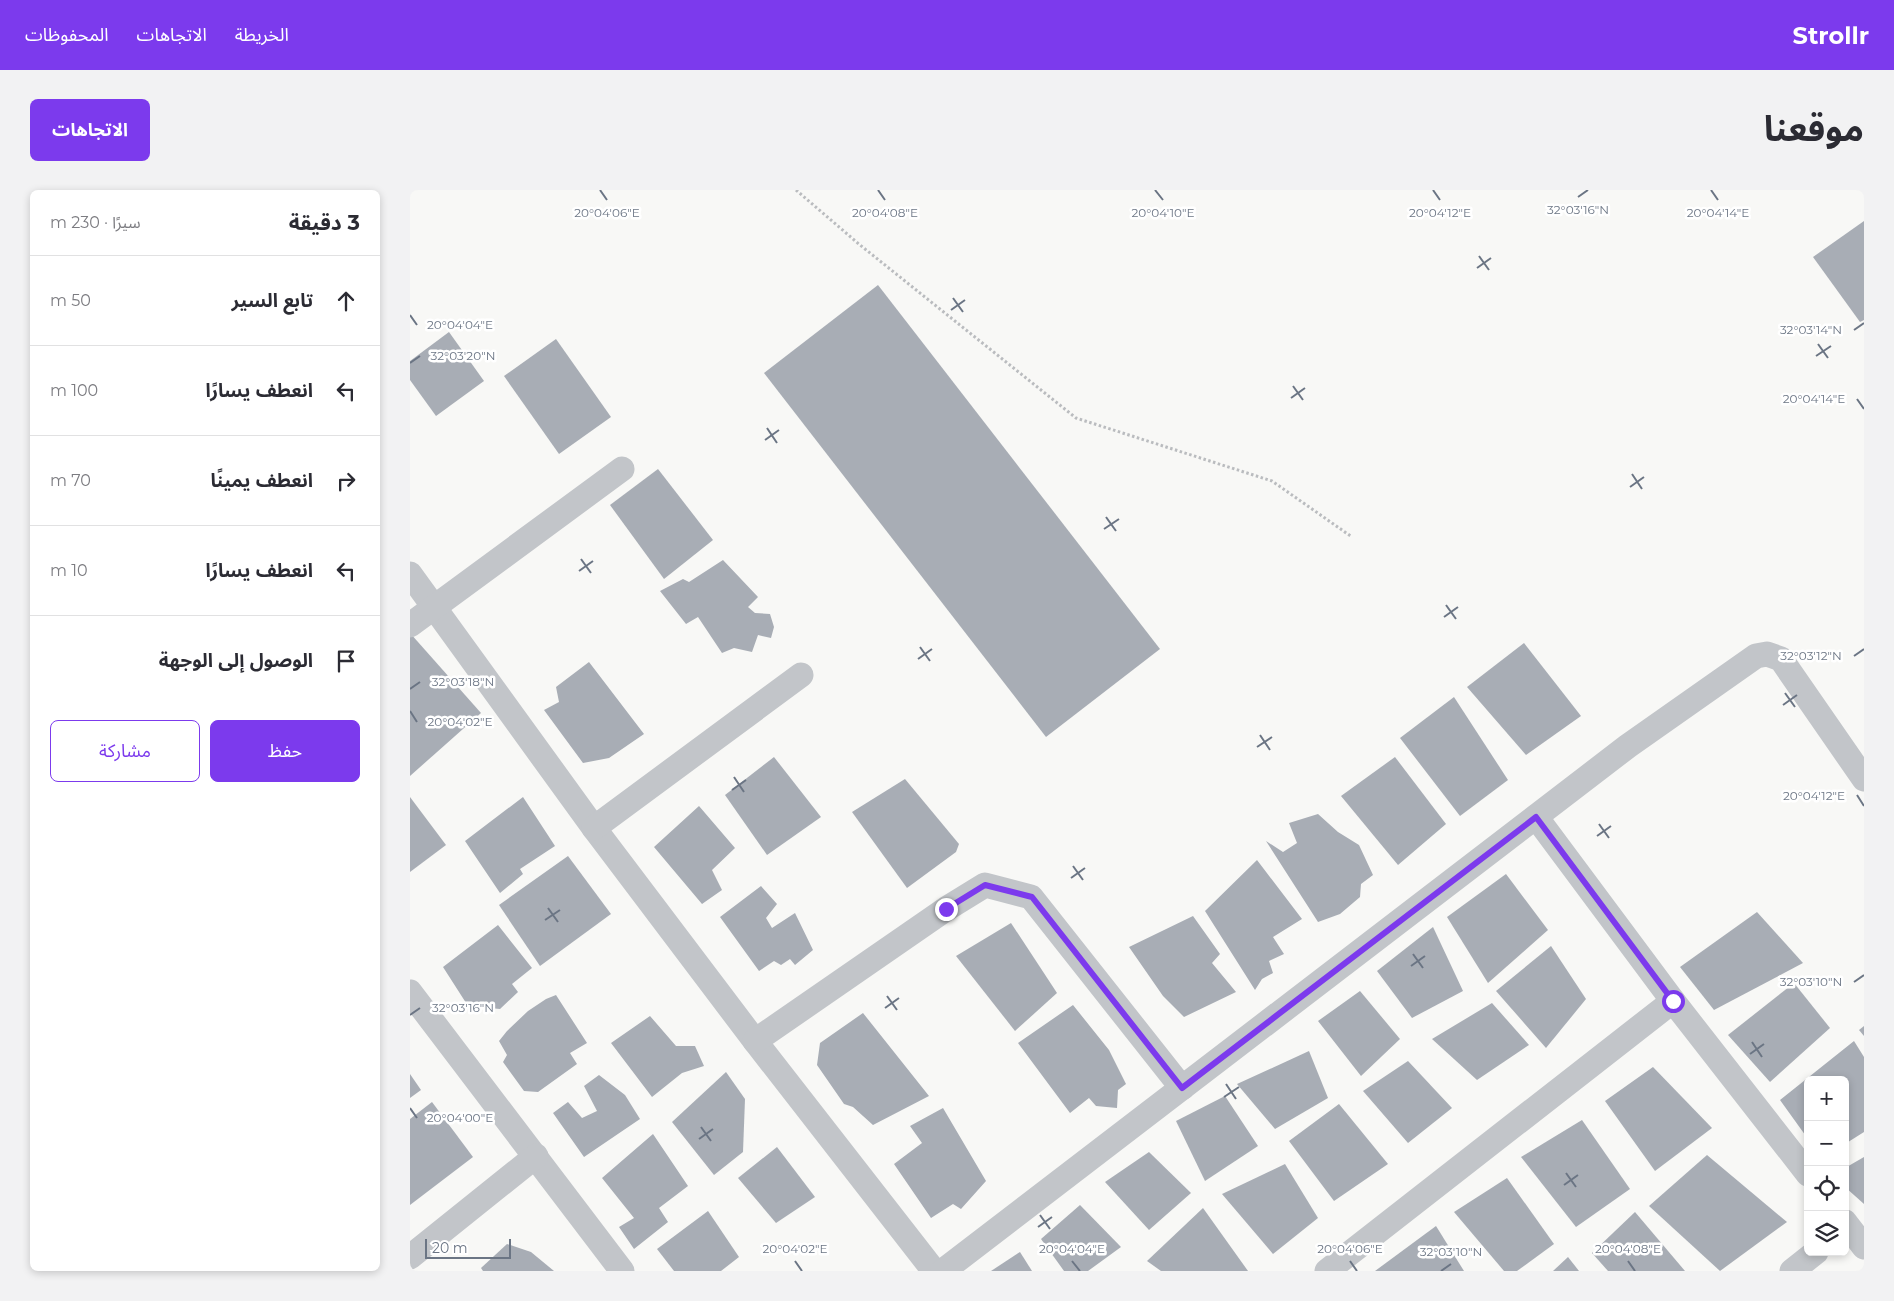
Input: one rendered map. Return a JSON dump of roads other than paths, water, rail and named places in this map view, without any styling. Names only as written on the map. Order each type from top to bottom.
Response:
[{"type":"street","points":[[410,625],[622,469]]},
{"type":"street","points":[[410,574],[594,828],[754,1041],[934,1271]]},
{"type":"street","points":[[943,1271],[1628,746],[1756,656],[1767,654],[1781,659],[1864,779]]},
{"type":"street","points":[[594,828],[801,675]]},
{"type":"street","points":[[1536,817],[1673,1001],[1804,1169]]},
{"type":"street","points":[[754,1041],[946,909],[985,885],[1032,897],[1182,1088]]},
{"type":"street","points":[[410,992],[622,1271]]},
{"type":"street","points":[[1327,1271],[1673,1001]]},
{"type":"street","points":[[410,1257],[536,1156]]},
{"type":"street","points":[[1849,1230],[1864,1247]]},
{"type":"street","points":[[1792,1271],[1811,1256]]}]
